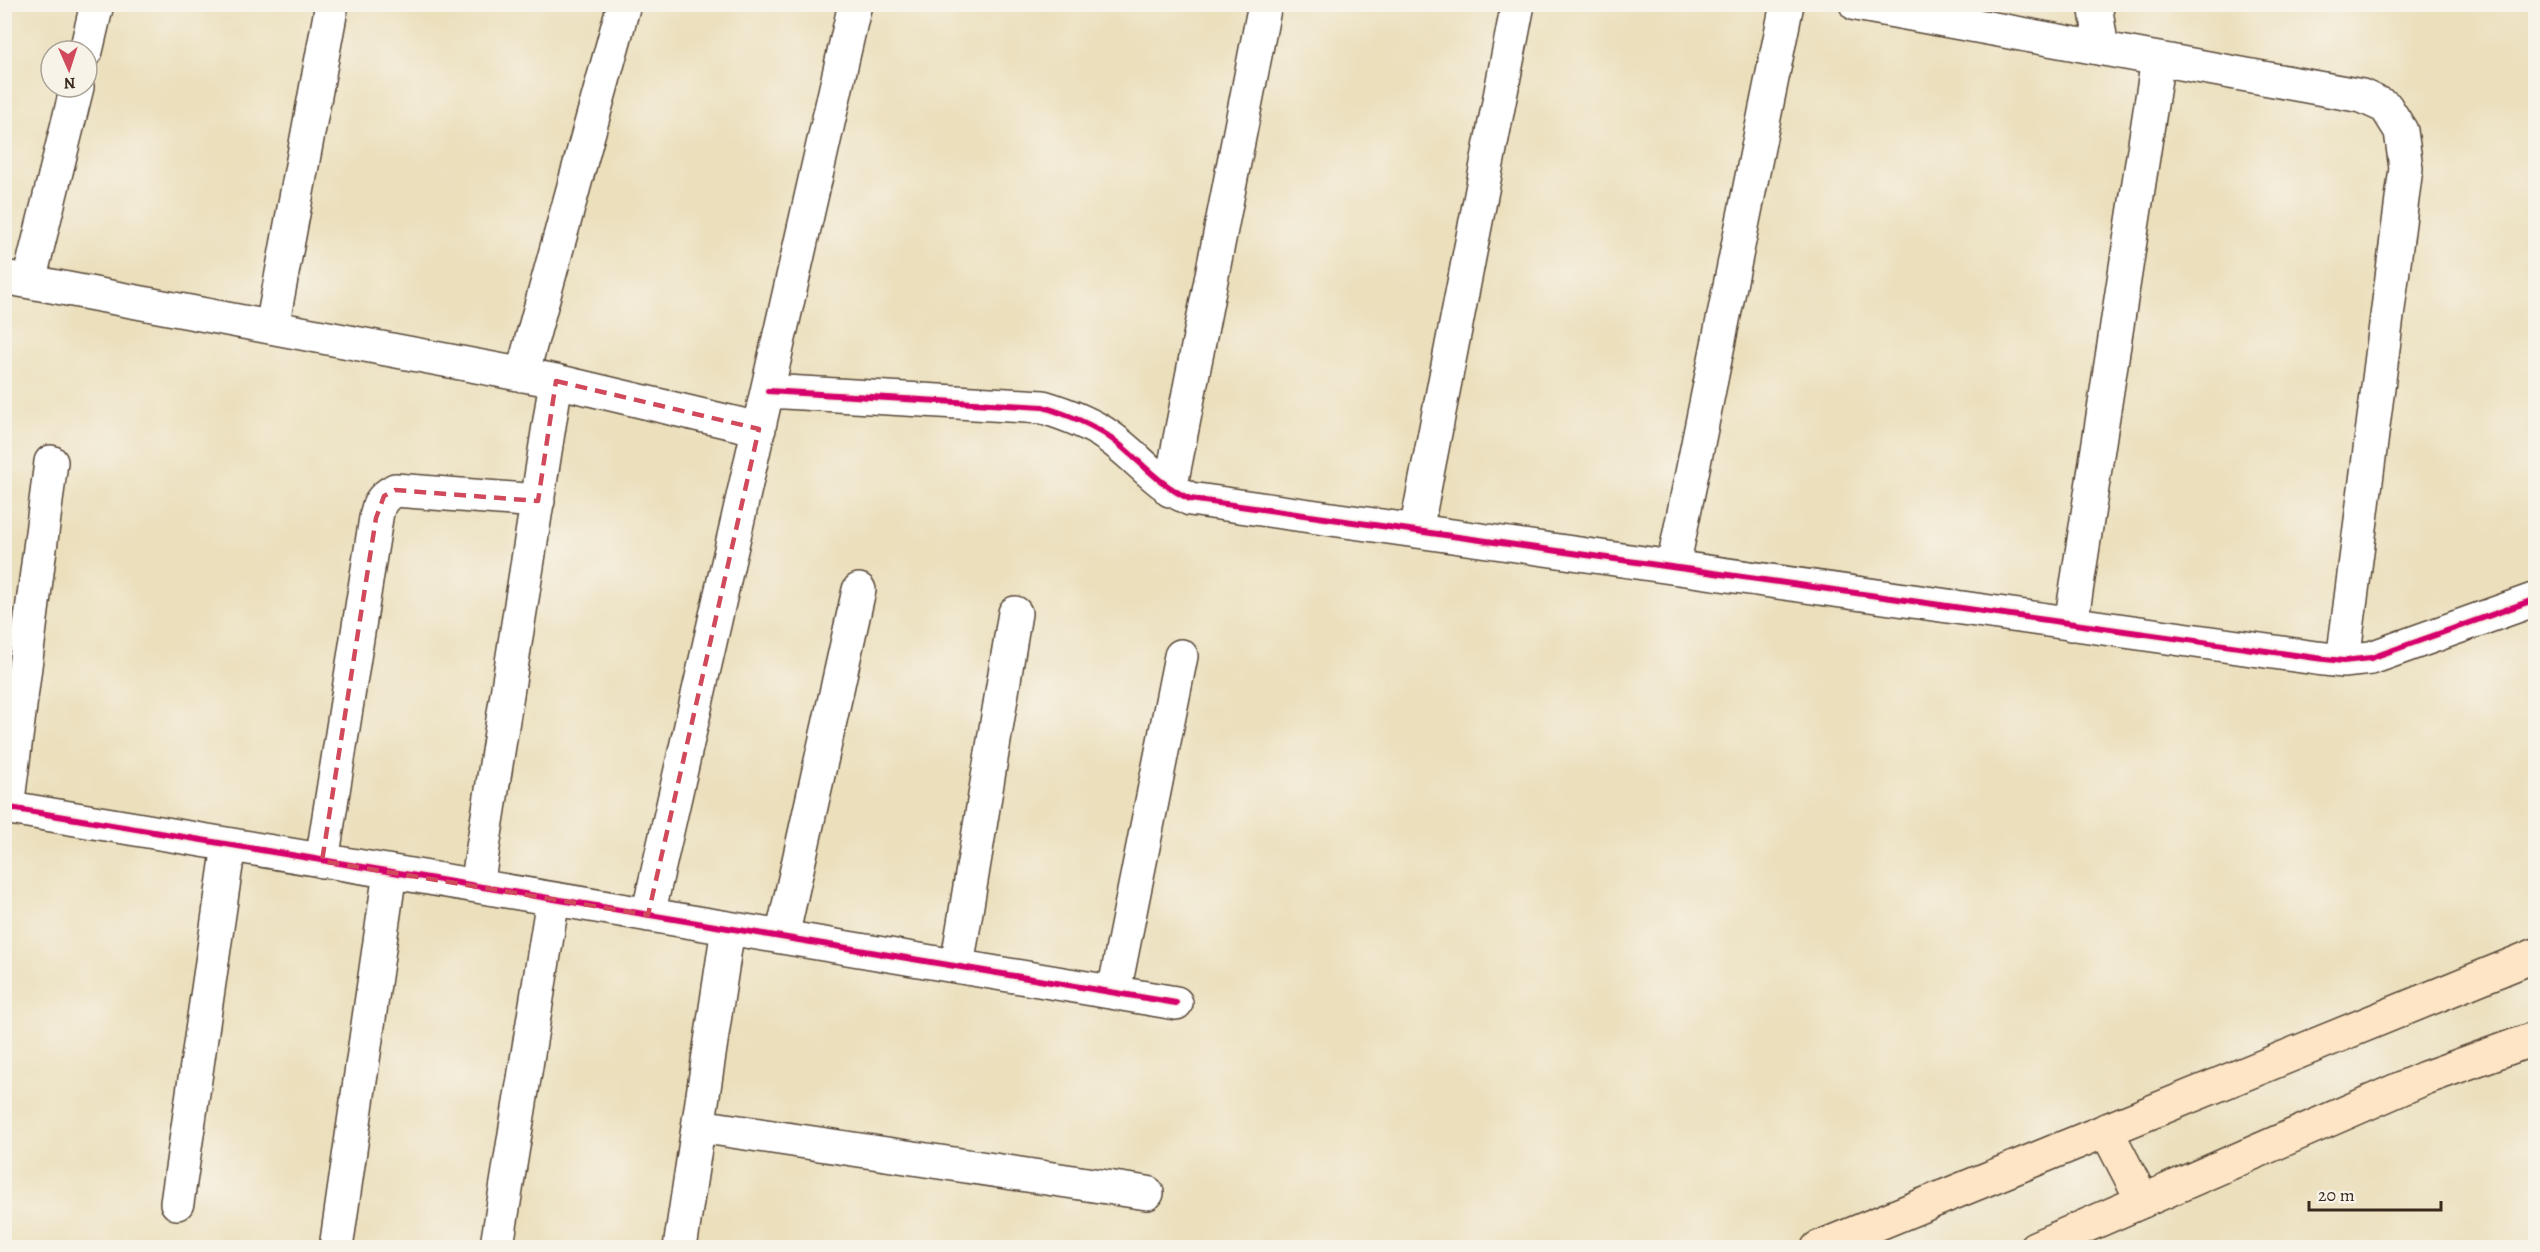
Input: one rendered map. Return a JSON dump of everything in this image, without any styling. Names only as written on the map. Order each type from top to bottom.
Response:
[{"type":"street","points":[[89,39],[97,4]]},
{"type":"street","points":[[272,327],[332,4]]},
{"type":"street","points":[[522,375],[624,4]]},
{"type":"street","points":[[648,915],[855,4]]},
{"type":"street","points":[[1170,490],[1266,4]]},
{"type":"street","points":[[1416,531],[1518,4]]},
{"type":"street","points":[[1673,567],[1787,4]]},
{"type":"street","points":[[1856,4],[1898,8],[2102,49],[2362,96],[2386,107],[2401,131],[2406,168],[2343,661]]},
{"type":"street","points":[[2095,4],[2102,49]]},
{"type":"street","points":[[2071,624],[2158,59]]},
{"type":"street","points":[[73,99],[17,279],[556,381],[759,429]]},
{"type":"street","points":[[477,886],[556,381]]},
{"type":"street","points":[[768,391],[1043,407],[1075,417],[1108,436],[1170,490],[1190,499],[2343,661],[2371,658],[2535,599]]},
{"type":"street","points":[[51,462],[6,808],[1176,1003]]},
{"type":"street","points":[[322,861],[376,518],[378,507],[384,496],[395,490],[538,501]]},
{"type":"street","points":[[782,937],[859,590]]},
{"type":"street","points":[[957,966],[1015,613]]},
{"type":"street","points":[[1114,992],[1181,656]]},
{"type":"street","points":[[177,1203],[229,845]]},
{"type":"street","points":[[337,1241],[390,872]]},
{"type":"street","points":[[498,1239],[553,899]]},
{"type":"street","points":[[680,1248],[728,928]]},
{"type":"street","points":[[1818,1248],[2535,955]]},
{"type":"street","points":[[2035,1248],[2425,1078],[2535,1038]]},
{"type":"street","points":[[699,1126],[1147,1193]]},
{"type":"street","points":[[2106,1130],[2143,1201]]},
{"type":"highlighted area","points":[[556,381],[759,429],[648,915],[322,861],[376,518],[384,496],[395,490],[538,501]]},
{"type":"cycle path","points":[[768,391],[1043,407],[1077,419],[1100,431],[1166,485],[1190,499],[2316,658],[2343,661],[2371,658],[2536,599]]},
{"type":"cycle path","points":[[4,807],[1176,1003]]}]
